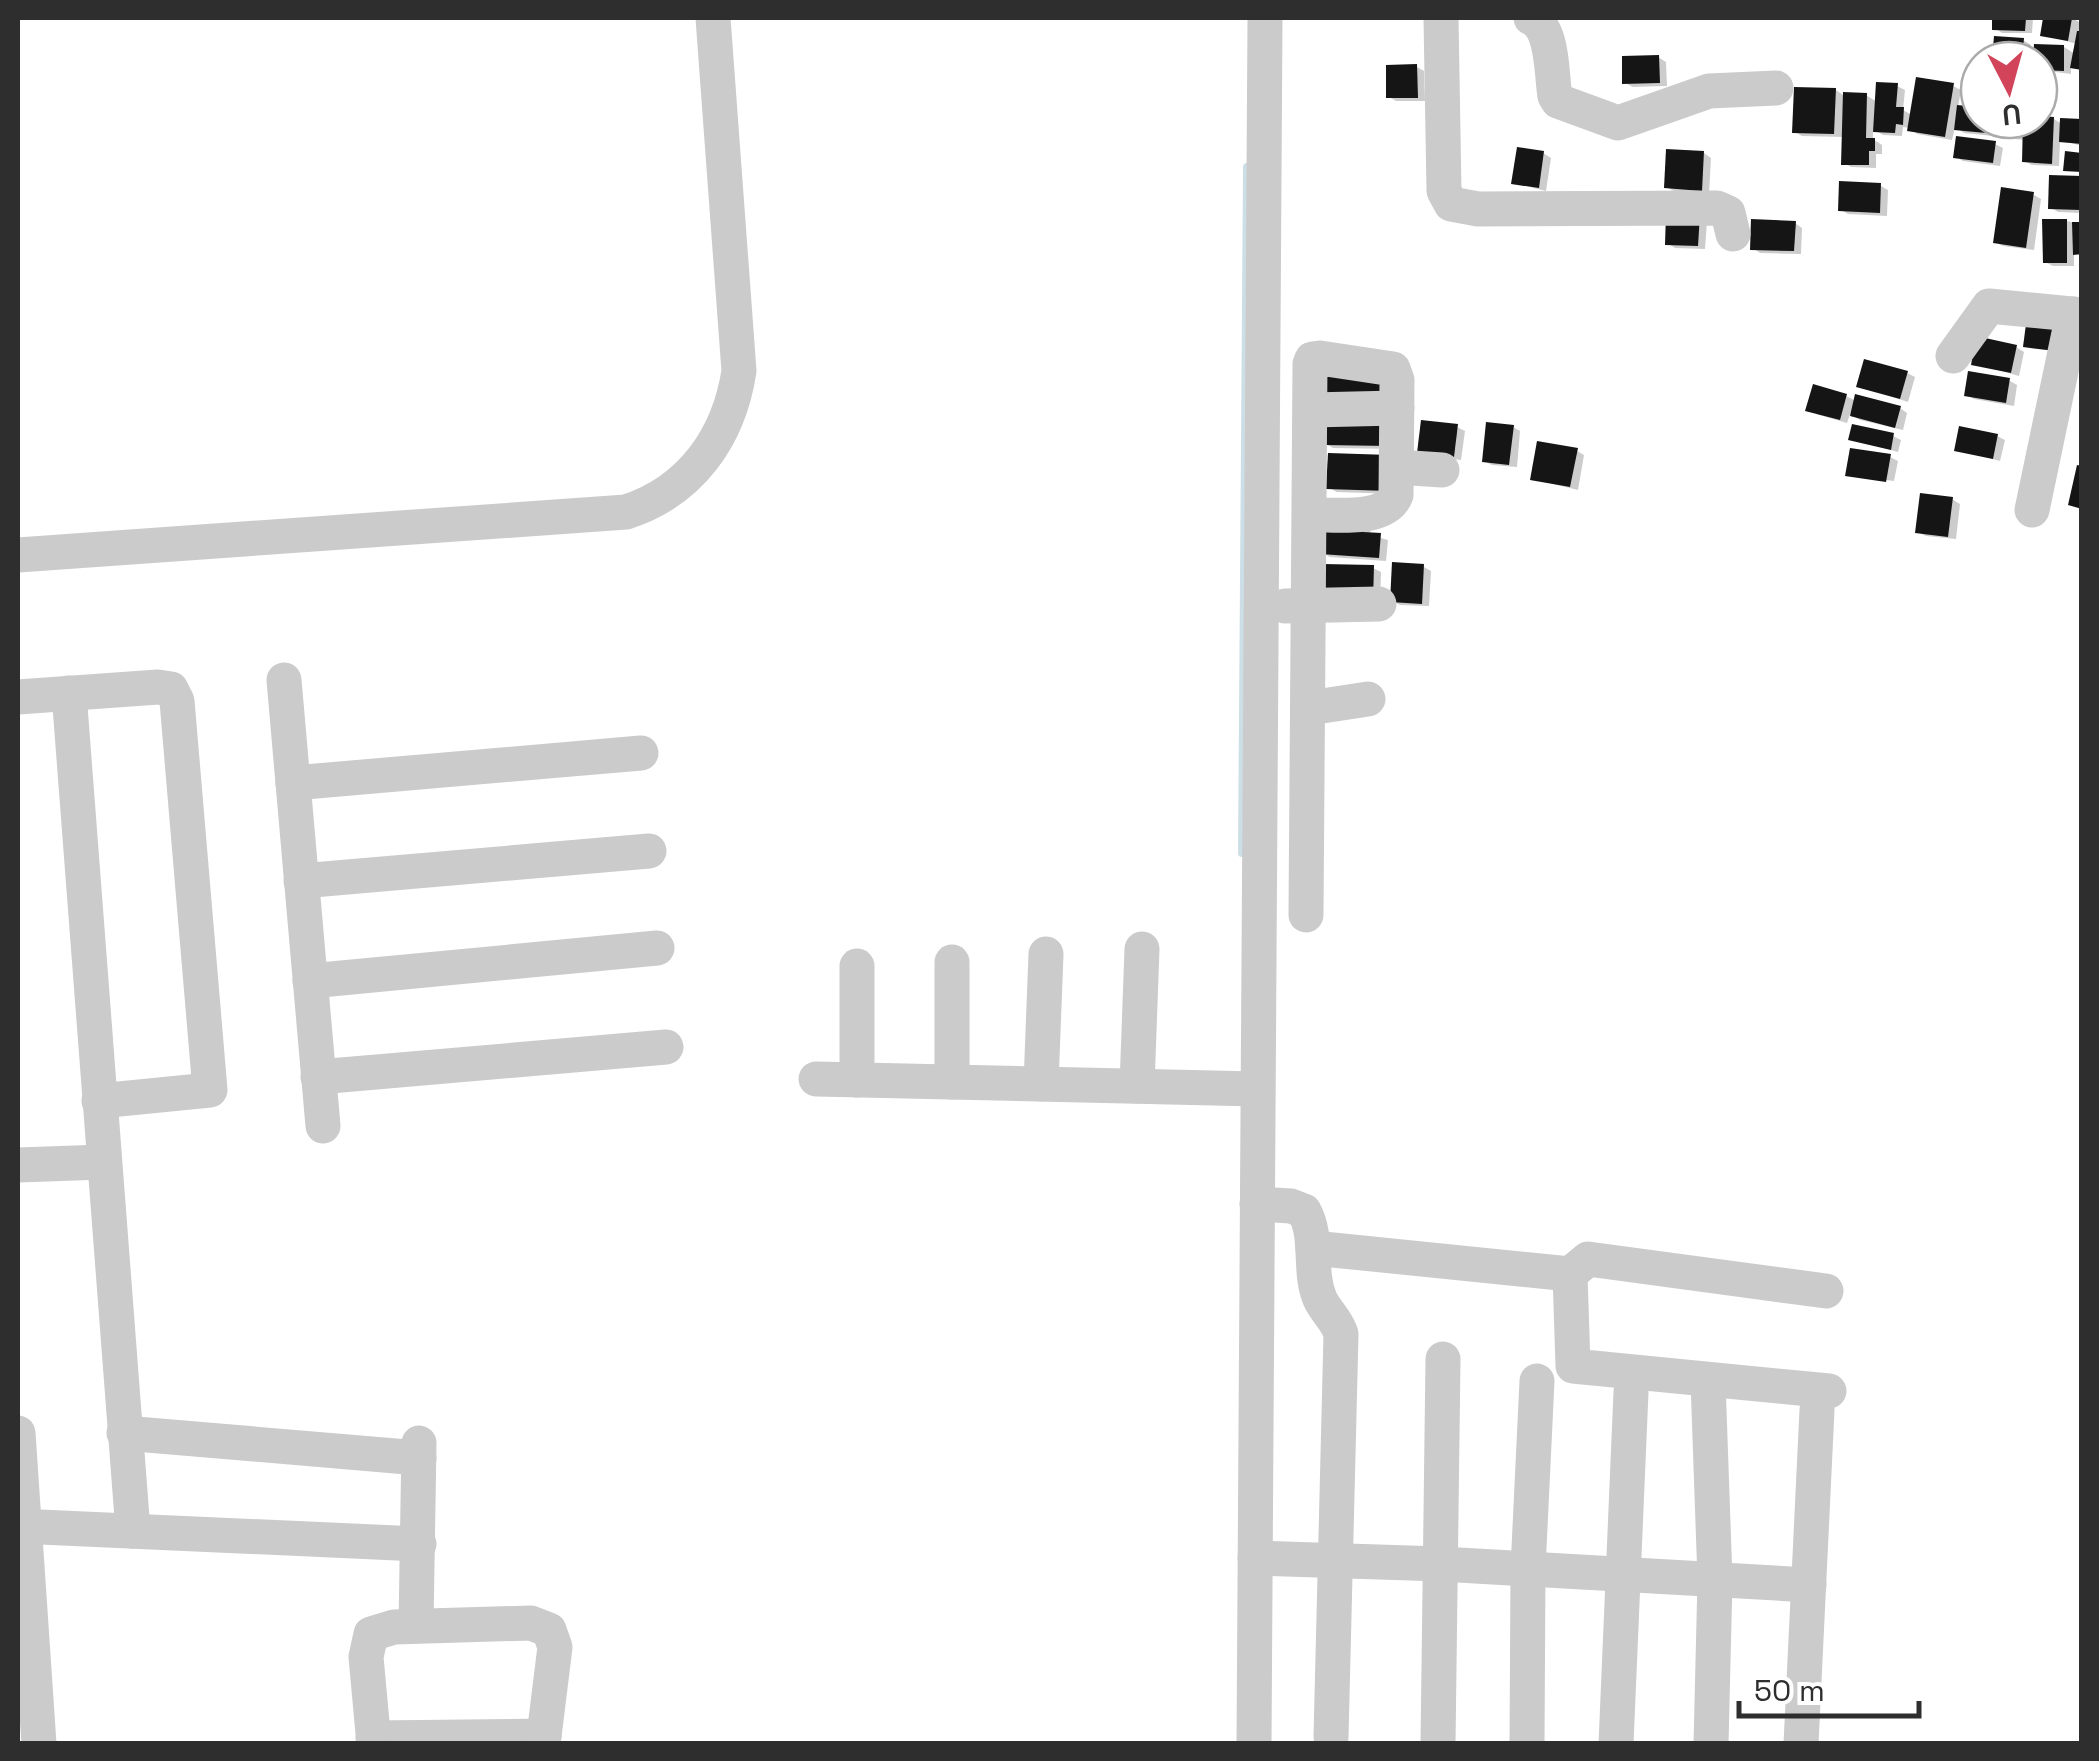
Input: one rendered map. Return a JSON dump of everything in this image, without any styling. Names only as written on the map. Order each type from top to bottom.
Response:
[{"type":"street","points":[[18,555],[626,512],[655,503],[704,457],[724,428],[735,400],[739,371],[713,18]]},
{"type":"street","points":[[1254,1744],[1257,1204],[1247,1088],[1261,605],[1266,18]]},
{"type":"street","points":[[1441,18],[1444,191],[1451,204],[1478,210],[1717,208],[1728,213],[1732,234]]},
{"type":"street","points":[[1531,18],[1537,19],[1545,31],[1558,101],[1618,123],[1709,91],[1776,88]]},
{"type":"street","points":[[1953,356],[1989,306],[2077,314],[2032,510]]},
{"type":"street","points":[[1306,914],[1320,798],[1309,708],[1310,364],[1317,358],[1392,368],[1397,380],[1396,495],[1386,509],[1310,515]]},
{"type":"street","points":[[1311,410],[1397,408]]},
{"type":"street","points":[[1396,467],[1442,470]]},
{"type":"street","points":[[1261,605],[1379,604]]},
{"type":"street","points":[[284,680],[323,1126]]},
{"type":"street","points":[[18,697],[158,687],[171,689],[176,701],[210,1090],[99,1101]]},
{"type":"street","points":[[68,694],[134,1531]]},
{"type":"street","points":[[1309,708],[1368,700]]},
{"type":"street","points":[[293,782],[641,753]]},
{"type":"street","points":[[301,881],[650,851]]},
{"type":"street","points":[[310,981],[657,948]]},
{"type":"street","points":[[1136,1086],[1142,948]]},
{"type":"street","points":[[1041,1084],[1046,954]]},
{"type":"street","points":[[952,962],[952,1082]]},
{"type":"street","points":[[856,1080],[857,966]]},
{"type":"street","points":[[318,1076],[666,1047]]},
{"type":"street","points":[[816,1079],[1247,1088]]},
{"type":"street","points":[[18,1165],[102,1162]]},
{"type":"street","points":[[1257,1204],[1292,1206],[1304,1211],[1311,1228],[1321,1300],[1337,1321],[1341,1334],[1332,1737]]},
{"type":"street","points":[[1313,1248],[1570,1274],[1588,1260],[1826,1291]]},
{"type":"street","points":[[1570,1274],[1574,1366],[1708,1380],[1823,1400],[1801,1744]]},
{"type":"street","points":[[1438,1744],[1443,1358]]},
{"type":"street","points":[[1708,1380],[1715,1580],[1710,1744]]},
{"type":"street","points":[[1527,1744],[1528,1569],[1536,1381]]},
{"type":"street","points":[[1616,1744],[1631,1392]]},
{"type":"street","points":[[124,1432],[419,1451],[416,1626]]},
{"type":"street","points":[[18,1433],[21,1526],[40,1744]]},
{"type":"street","points":[[21,1526],[419,1544]]},
{"type":"street","points":[[1255,1558],[1441,1564],[1810,1585]]},
{"type":"street","points":[[531,1623],[550,1630],[554,1647],[544,1740],[374,1741],[366,1657],[371,1634],[394,1627],[531,1623]]},
{"type":"building","points":[[1992,18],[2026,18],[2025,31],[1992,30]]},
{"type":"building","points":[[2043,18],[2072,18],[2068,41],[2040,36]]},
{"type":"building","points":[[2077,31],[2082,31],[2082,70],[2070,68]]},
{"type":"building","points":[[1994,36],[2024,38],[2024,40],[1994,40]]},
{"type":"building","points":[[2059,45],[2064,45],[2064,71],[2059,71]]},
{"type":"building","points":[[1659,55],[1660,83],[1622,84],[1622,56]]},
{"type":"building","points":[[1417,64],[1418,98],[1386,98],[1386,65]]},
{"type":"building","points":[[1916,77],[1954,83],[1945,137],[1907,131]]},
{"type":"building","points":[[1876,82],[1898,83],[1896,107],[1904,107],[1903,125],[1896,124],[1895,133],[1873,132]]},
{"type":"building","points":[[1794,87],[1836,88],[1834,134],[1792,133]]},
{"type":"building","points":[[1843,92],[1867,93],[1866,138],[1875,138],[1875,151],[1869,151],[1869,165],[1841,165]]},
{"type":"building","points":[[1957,105],[1959,105],[1959,130],[1954,130]]},
{"type":"building","points":[[2060,118],[2082,119],[2082,144],[2059,142]]},
{"type":"building","points":[[1956,136],[1959,140],[1996,141],[1993,163],[1953,158]]},
{"type":"building","points":[[2023,140],[2053,140],[2052,164],[2022,162]]},
{"type":"building","points":[[1517,147],[1544,151],[1539,188],[1511,184]]},
{"type":"building","points":[[1666,149],[1704,151],[1702,191],[1664,188]]},
{"type":"building","points":[[2065,151],[2082,153],[2082,172],[2063,171]]},
{"type":"building","points":[[2049,175],[2082,176],[2081,210],[2048,209]]},
{"type":"building","points":[[1839,181],[1881,183],[1880,213],[1838,211]]},
{"type":"building","points":[[2001,187],[2034,192],[2026,248],[1993,243]]},
{"type":"building","points":[[1666,212],[1700,214],[1698,246],[1665,245]]},
{"type":"building","points":[[1751,219],[1796,221],[1794,251],[1750,250]]},
{"type":"building","points":[[2042,219],[2067,219],[2067,263],[2043,263]]},
{"type":"building","points":[[2072,222],[2082,222],[2082,254],[2073,255]]},
{"type":"building","points":[[2026,324],[2058,327],[2055,351],[2023,347]]},
{"type":"building","points":[[1976,336],[2017,345],[2011,373],[1971,365]]},
{"type":"building","points":[[1864,359],[1908,371],[1900,399],[1856,387]]},
{"type":"building","points":[[1327,366],[1386,369],[1383,408],[1324,404]]},
{"type":"building","points":[[1968,371],[2010,378],[2006,403],[1964,396]]},
{"type":"building","points":[[1813,384],[1847,394],[1840,420],[1805,411]]},
{"type":"building","points":[[1855,394],[1901,406],[1895,428],[1850,416]]},
{"type":"building","points":[[1323,413],[1389,424],[1389,446],[1323,445]]},
{"type":"building","points":[[1421,420],[1458,424],[1454,457],[1417,453]]},
{"type":"building","points":[[1486,422],[1514,425],[1509,465],[1482,462]]},
{"type":"building","points":[[1852,424],[1894,433],[1891,450],[1848,440]]},
{"type":"building","points":[[1959,426],[1998,434],[1993,459],[1954,451]]},
{"type":"building","points":[[1537,441],[1578,448],[1570,487],[1530,480]]},
{"type":"building","points":[[1850,448],[1891,454],[1886,482],[1845,476]]},
{"type":"building","points":[[1328,453],[1390,455],[1389,491],[1326,489]]},
{"type":"building","points":[[2077,465],[2082,466],[2082,509],[2068,505]]},
{"type":"building","points":[[1920,493],[1953,497],[1948,537],[1915,533]]},
{"type":"building","points":[[1323,517],[1364,520],[1363,532],[1381,533],[1379,558],[1320,554]]},
{"type":"building","points":[[1392,562],[1424,564],[1422,604],[1390,602]]},
{"type":"building","points":[[1323,564],[1374,565],[1373,602],[1321,600]]},
{"type":"waterway","points":[[1242,853],[1247,167]]}]
